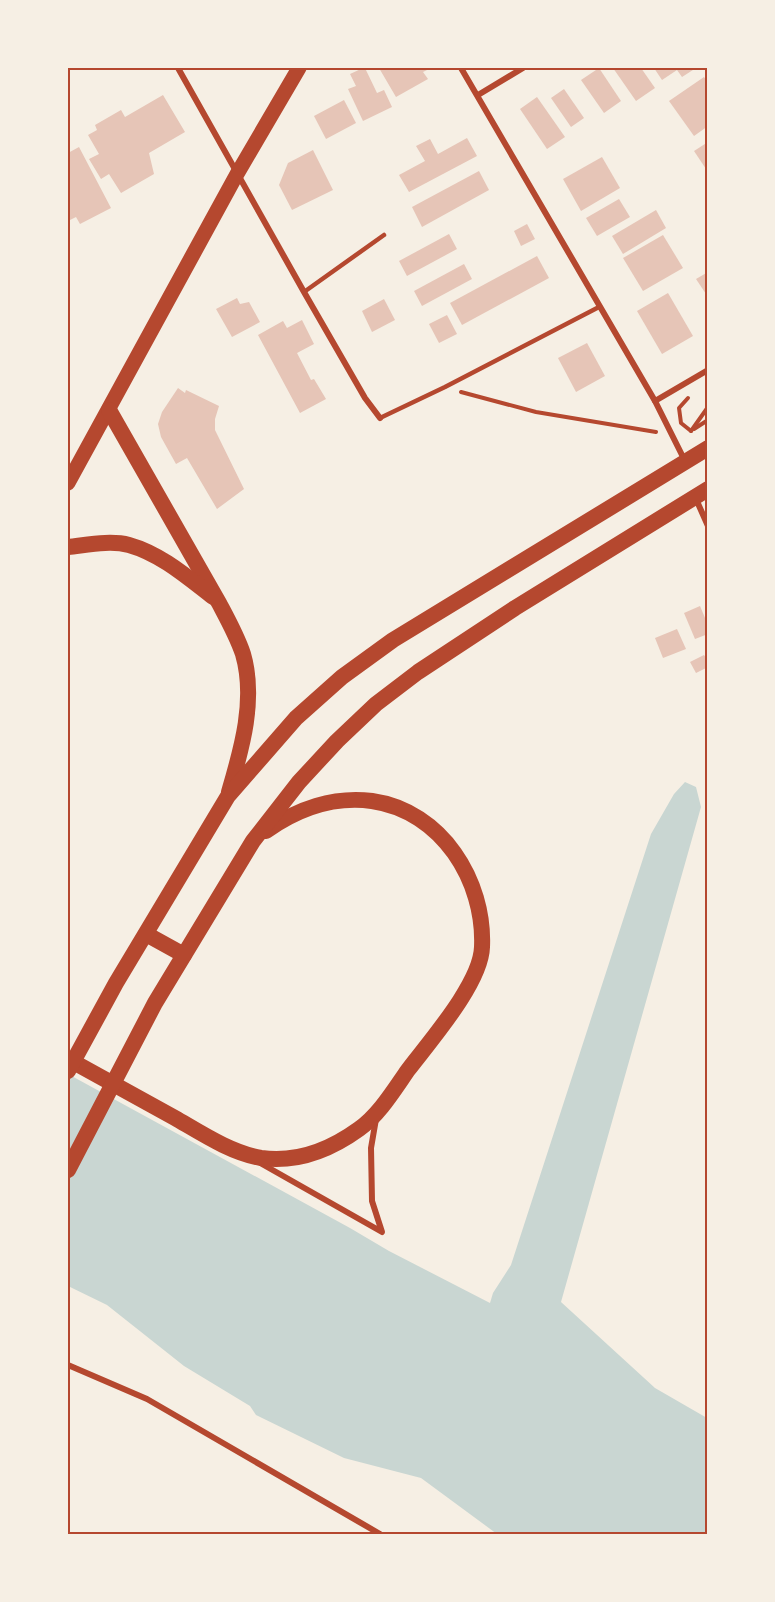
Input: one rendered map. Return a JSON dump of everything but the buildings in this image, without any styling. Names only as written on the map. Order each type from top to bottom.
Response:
[{"type":"highway","points":[[109,410],[219,603],[236,635],[244,660],[248,699],[237,765],[228,796]]},
{"type":"highway","points":[[68,1071],[116,983],[228,796],[296,718],[342,677],[393,640],[708,448]]},
{"type":"highway","points":[[68,1170],[155,1004],[253,841],[299,782],[337,741],[376,704],[418,672],[515,608],[701,493]]},
{"type":"highway","points":[[68,547],[95,544],[128,545],[164,561],[219,603]]},
{"type":"highway","points":[[68,1059],[200,1132],[240,1152],[261,1158],[297,1158],[310,1155],[334,1145],[361,1128],[378,1110],[447,1018],[480,963],[482,949],[480,907],[466,869],[447,843],[426,824],[396,808],[374,801],[324,803],[302,810],[278,823],[253,841]]},
{"type":"highway","points":[[146,934],[184,955]]},
{"type":"main road","points":[[68,483],[237,174],[299,68]]},
{"type":"street","points":[[178,68],[365,398],[380,418]]},
{"type":"street","points":[[461,68],[655,401],[685,462]]},
{"type":"street","points":[[478,96],[524,68]]},
{"type":"street","points":[[655,401],[708,370]]},
{"type":"street","points":[[701,493],[708,526]]},
{"type":"street","points":[[240,1152],[382,1232],[372,1202],[371,1148],[378,1110]]},
{"type":"street","points":[[68,1365],[147,1399],[380,1534]]},
{"type":"lane","points":[[304,292],[384,235]]},
{"type":"lane","points":[[380,418],[599,307]]},
{"type":"path","points":[[445,387],[536,412],[670,434]]},
{"type":"path","points":[[691,431],[681,423],[679,408],[692,394]]},
{"type":"path","points":[[691,431],[708,407]]},
{"type":"path","points":[[691,431],[708,420]]},
{"type":"shaded area","points":[[685,782],[696,787],[701,807],[561,1302],[655,1388],[707,1418],[707,1534],[497,1534],[421,1478],[344,1458],[256,1415],[250,1406],[184,1366],[107,1305],[68,1286],[68,1074],[389,1251],[490,1303],[493,1293],[511,1265],[651,834],[674,794]]}]
